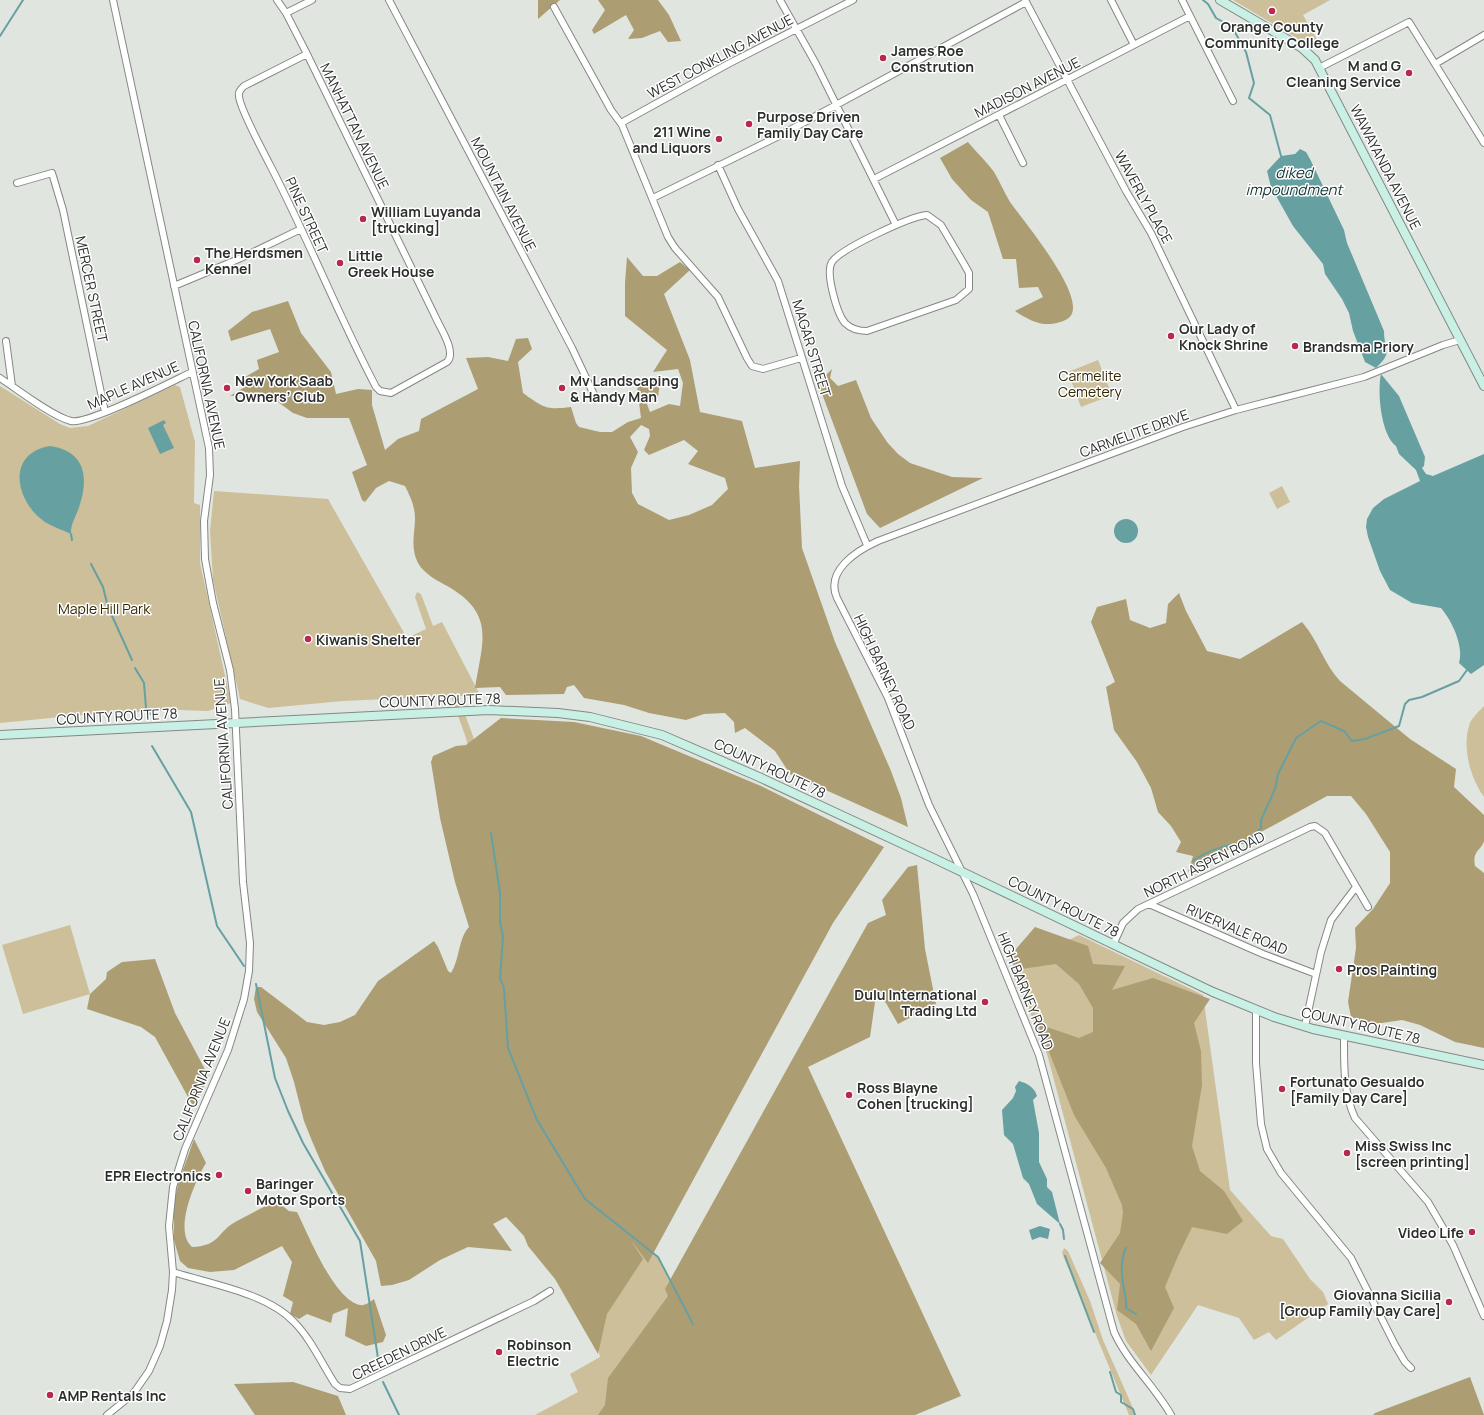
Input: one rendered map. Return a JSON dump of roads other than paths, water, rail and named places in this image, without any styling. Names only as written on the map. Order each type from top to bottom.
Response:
[{"type":"street","name":"CALIFORNIA AVENUE","points":[[107,1415],[133,1394],[155,1360],[170,1308],[173,1272],[169,1226],[173,1187],[185,1149],[228,1050],[244,999],[249,971],[250,943],[243,882],[236,723],[230,670],[213,604],[207,570],[204,522],[210,458],[207,433],[192,372],[113,0]]},
{"type":"street","name":"MANHATTAN AVENUE","points":[[278,0],[307,54],[435,316],[449,348],[451,358],[437,369],[391,393],[380,391]]},
{"type":"street","points":[[286,13],[312,0]]},
{"type":"street","name":"MOUNTAIN AVENUE","points":[[388,0],[572,348],[596,400]]},
{"type":"street","points":[[780,0],[874,179],[896,225]]},
{"type":"street","name":"WEST CONKLING AVENUE","points":[[621,123],[728,64],[853,0]]},
{"type":"street","points":[[1110,0],[1134,45]]},
{"type":"street","points":[[1182,0],[1204,40],[1233,101]]},
{"type":"street","name":"WAWAYANDA AVENUE","points":[[1220,0],[1302,48],[1311,56],[1319,68],[1484,386]]},
{"type":"street","points":[[653,198],[836,106],[1025,1]]},
{"type":"street","name":"WAVERLY PLACE","points":[[1025,1],[1126,191],[1154,240],[1236,410]]},
{"type":"street","points":[[554,7],[611,110],[621,123],[668,237],[675,248],[718,297],[752,366],[763,369],[801,358]]},
{"type":"street","name":"MADISON AVENUE","points":[[874,179],[1190,16]]},
{"type":"street","points":[[1319,68],[1408,22],[1484,143]]},
{"type":"street","points":[[1435,64],[1484,35]]},
{"type":"street","name":"PINE STREET","points":[[307,54],[244,86],[240,91],[239,99],[360,356],[376,387],[380,391]]},
{"type":"street","points":[[999,115],[1023,163]]},
{"type":"street","name":"MAGAR STREET","points":[[718,165],[738,209],[778,281],[842,486],[868,545]]},
{"type":"street","name":"MERCER STREET","points":[[17,184],[52,173],[63,210],[105,412]]},
{"type":"street","points":[[927,215],[938,221],[969,273],[968,288],[956,300],[867,331],[853,329],[845,323],[839,311],[829,279],[831,263],[837,256],[896,225],[919,216],[927,215]]},
{"type":"street","points":[[174,286],[241,258],[301,229]]},
{"type":"street","name":"CARMELITE DRIVE","points":[[833,581],[840,568],[868,545],[1140,443],[1236,410],[1364,377],[1460,340]]},
{"type":"street","points":[[6,341],[12,386]]},
{"type":"street","name":"MAPLE AVENUE","points":[[0,378],[66,420],[83,421],[192,372]]},
{"type":"street","name":"HIGH BARNEY ROAD","points":[[833,581],[834,592],[879,679],[929,805],[994,941],[1039,1055],[1114,1332],[1126,1356],[1159,1395],[1171,1415]]},
{"type":"street","name":"COUNTY ROUTE 78","points":[[0,735],[488,710],[558,713],[590,717],[640,728],[688,745],[962,872],[1213,992],[1256,1010],[1305,1026],[1484,1065]]},
{"type":"street","name":"NORTH ASPEN ROAD","points":[[1113,945],[1127,919],[1138,909],[1310,827],[1315,826],[1320,828],[1329,838],[1356,888]]},
{"type":"street","points":[[1305,1026],[1316,974],[1331,920],[1356,888],[1368,907]]},
{"type":"street","name":"RIVERVALE ROAD","points":[[1149,904],[1263,954],[1316,974]]},
{"type":"street","points":[[1256,1010],[1256,1063],[1261,1124],[1267,1149],[1280,1173],[1352,1258],[1395,1345],[1405,1362],[1411,1368]]},
{"type":"street","points":[[1344,1035],[1346,1093],[1348,1105],[1354,1118],[1432,1207],[1453,1245],[1484,1316]]},
{"type":"street","name":"CREEDEN DRIVE","points":[[173,1272],[251,1297],[282,1312],[300,1329],[335,1384],[344,1389],[358,1387],[550,1291]]},
{"type":"water","name":"diked impoundment","points":[[1300,149],[1306,152],[1310,159],[1344,230],[1347,243],[1384,331],[1387,351],[1385,358],[1376,368],[1365,362],[1353,331],[1349,313],[1342,299],[1325,274],[1323,264],[1293,226],[1271,187],[1267,171],[1281,156],[1295,154]]},
{"type":"water","points":[[1381,374],[1399,396],[1425,457],[1424,466],[1422,468],[1426,474],[1433,476],[1484,454],[1484,665],[1471,674],[1459,663],[1460,649],[1456,634],[1445,613],[1441,608],[1412,603],[1390,590],[1380,571],[1368,537],[1366,527],[1367,519],[1373,508],[1384,499],[1420,481],[1416,470],[1399,454],[1396,446],[1387,433],[1381,413]]},
{"type":"water","points":[[164,420],[166,423],[163,425],[174,448],[160,454],[148,428]]},
{"type":"water","points":[[50,446],[70,453],[77,459],[83,474],[83,493],[72,526],[71,534],[51,526],[41,519],[32,510],[25,499],[21,488],[20,477],[22,466],[27,457],[36,450]]},
{"type":"water","points":[[1126,519],[1131,520],[1137,526],[1137,536],[1131,542],[1126,543],[1121,542],[1115,536],[1114,531],[1115,526],[1121,520]]},
{"type":"water","points":[[1019,1081],[1030,1086],[1037,1096],[1033,1100],[1039,1133],[1039,1162],[1047,1179],[1047,1187],[1052,1192],[1060,1224],[1037,1204],[1029,1184],[1023,1178],[1013,1144],[1004,1135],[1002,1110],[1013,1098],[1016,1091],[1015,1087]]},
{"type":"water","points":[[1040,1226],[1050,1229],[1048,1239],[1040,1237],[1032,1240],[1029,1230]]},
{"type":"waterway","points":[[0,36],[23,0]]},
{"type":"waterway","points":[[1203,0],[1208,4],[1216,18],[1232,27],[1246,52],[1254,83],[1249,98],[1270,115],[1281,156]]},
{"type":"waterway","points":[[71,534],[72,540]]},
{"type":"waterway","points":[[91,564],[103,587],[108,607],[132,660]]},
{"type":"waterway","points":[[135,668],[144,683],[146,708],[150,714]]},
{"type":"waterway","points":[[1245,851],[1247,842],[1261,828],[1261,820],[1275,789],[1278,774],[1296,738],[1321,721],[1344,731],[1352,741],[1365,739],[1399,726],[1405,704],[1409,700],[1422,697],[1459,681],[1467,670]]},
{"type":"waterway","points":[[152,746],[191,812],[217,926],[244,966]]},
{"type":"waterway","points":[[491,833],[500,893],[500,922],[503,937],[500,978],[504,988],[508,1048],[537,1120],[585,1199],[658,1257],[693,1324]]},
{"type":"waterway","points":[[1193,861],[1205,853],[1218,848],[1247,842]]},
{"type":"waterway","points":[[256,984],[275,1078],[288,1111],[303,1143],[360,1241],[380,1371]]},
{"type":"waterway","points":[[1060,1224],[1063,1230],[1064,1239]]},
{"type":"waterway","points":[[1126,1248],[1122,1268],[1126,1308],[1136,1314]]},
{"type":"waterway","points":[[1065,1256],[1094,1332]]},
{"type":"waterway","points":[[1110,1372],[1116,1392],[1121,1395],[1121,1402],[1133,1409],[1135,1415]]},
{"type":"waterway","points":[[383,1382],[399,1415]]},
{"type":"place","name":"Orange County Community College","points":[[1272,11]]},
{"type":"place","name":"James Roe Constrution","points":[[883,58]]},
{"type":"place","name":"M and G Cleaning Service","points":[[1409,73]]},
{"type":"place","name":"Purpose Driven Family Day Care","points":[[749,124]]},
{"type":"place","name":"211 Wine and Liquors","points":[[719,139]]},
{"type":"place","name":"William Luyanda [trucking]","points":[[363,219]]},
{"type":"place","name":"The Herdsmen Kennel","points":[[197,260]]},
{"type":"place","name":"Little Greek House","points":[[340,263]]},
{"type":"place","name":"Our Lady of Knock Shrine","points":[[1171,336]]},
{"type":"place","name":"Brandsma Priory","points":[[1295,346]]},
{"type":"place","name":"New York Saab Owners’ Club","points":[[227,388]]},
{"type":"place","name":"Mv Landscaping & Handy Man","points":[[562,388]]},
{"type":"place","name":"Kiwanis Shelter","points":[[308,639]]},
{"type":"place","name":"Pros Painting","points":[[1339,969]]},
{"type":"place","name":"Dulu International Trading Ltd","points":[[985,1002]]},
{"type":"place","name":"Fortunato Gesualdo [Family Day Care]","points":[[1282,1089]]},
{"type":"place","name":"Ross Blayne Cohen [trucking]","points":[[849,1095]]},
{"type":"place","name":"Miss Swiss Inc [screen printing]","points":[[1347,1153]]},
{"type":"place","name":"EPR Electronics","points":[[219,1175]]},
{"type":"place","name":"Baringer Motor Sports","points":[[248,1191]]},
{"type":"place","name":"Video Life","points":[[1472,1232]]},
{"type":"place","name":"Giovanna Sicilia [Group Family Day Care]","points":[[1449,1302]]},
{"type":"place","name":"Robinson Electric","points":[[499,1352]]},
{"type":"place","name":"AMP Rentals Inc","points":[[50,1395]]},
{"type":"park label","name":"Carmelite Cemetery","points":[[1090,384]]},
{"type":"park label","name":"Maple Hill Park","points":[[104,608]]}]
